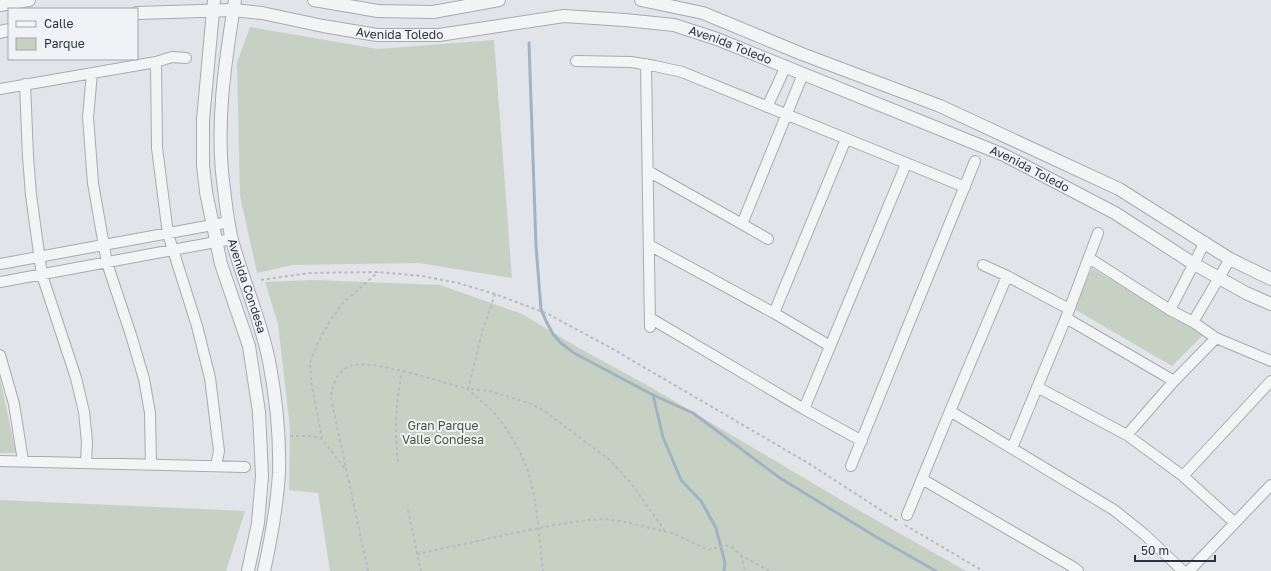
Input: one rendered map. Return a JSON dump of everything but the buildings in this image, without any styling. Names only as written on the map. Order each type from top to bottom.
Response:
[{"type":"street","points":[[0,5],[30,0]]},
{"type":"street","name":"Avenida Toledo","points":[[314,0],[378,11],[433,12],[499,0]]},
{"type":"street","name":"Avenida Toledo","points":[[641,0],[703,13],[802,54],[940,106],[1119,189],[1230,259],[1271,279]]},
{"type":"street","name":"Avenida Toledo","points":[[138,13],[213,5],[234,5],[323,26],[377,35],[439,35],[564,16],[674,25],[717,39],[1004,155],[1115,213],[1194,264],[1246,293],[1271,304]]},
{"type":"street","name":"Avenida Condesa","points":[[213,5],[203,120],[203,166],[212,225],[221,264],[249,346],[259,412],[262,476],[258,523],[248,571]]},
{"type":"street","name":"Avenida Condesa","points":[[234,5],[224,70],[221,123],[222,165],[232,239],[269,360],[277,419],[279,472],[273,527],[264,571]]},
{"type":"street","points":[[767,107],[795,70],[802,54]]},
{"type":"street","points":[[0,88],[172,58],[186,58]]},
{"type":"street","points":[[576,61],[631,62],[682,72],[965,187]]},
{"type":"street","points":[[156,62],[157,148],[168,234],[197,326],[210,378],[219,450],[216,466]]},
{"type":"street","points":[[646,64],[650,323],[862,441]]},
{"type":"street","points":[[742,224],[787,115],[795,70]]},
{"type":"street","points":[[92,73],[88,116],[93,183],[107,263],[144,379],[150,413],[151,464]]},
{"type":"street","points":[[25,84],[30,195],[42,274],[78,385],[84,412],[87,442],[86,463]]},
{"type":"street","points":[[774,313],[846,139]]},
{"type":"street","points":[[852,466],[975,161]]},
{"type":"street","points":[[804,409],[906,164]]},
{"type":"street","points":[[648,171],[768,239]]},
{"type":"street","points":[[0,264],[229,222]]},
{"type":"street","points":[[1012,448],[1067,314],[1098,233]]},
{"type":"street","points":[[0,282],[232,239]]},
{"type":"street","points":[[1170,310],[1205,242]]},
{"type":"street","points":[[649,245],[774,313],[830,346]]},
{"type":"street","points":[[1089,258],[1170,310],[1193,322],[1216,338],[1271,361]]},
{"type":"street","points":[[1193,322],[1218,277],[1230,259]]},
{"type":"street","points":[[983,265],[1007,276],[1174,381]]},
{"type":"street","points":[[907,515],[1007,276]]},
{"type":"street","points":[[1127,435],[1174,381],[1216,338]]},
{"type":"street","points":[[0,355],[14,404],[23,461]]},
{"type":"street","points":[[1183,476],[1271,381]]},
{"type":"street","points":[[1037,386],[1127,435],[1183,476],[1235,523]]},
{"type":"street","points":[[950,411],[1114,510],[1144,534],[1183,571]]},
{"type":"street","points":[[0,461],[245,467]]},
{"type":"street","points":[[922,479],[1078,571]]},
{"type":"street","points":[[1189,571],[1271,485]]},
{"type":"path","points":[[346,471],[322,439],[311,380],[310,363],[328,324],[342,304],[378,272]]},
{"type":"path","points":[[261,280],[309,273],[378,272],[422,276],[458,283],[495,294],[548,314],[618,352],[808,463],[906,526],[981,571]]},
{"type":"path","points":[[468,389],[483,329],[495,294]]},
{"type":"path","points":[[368,571],[331,398],[332,385],[344,369],[350,366],[379,366],[468,389],[489,391],[529,403],[543,410],[611,461],[630,482],[665,531]]},
{"type":"path","points":[[398,462],[395,420],[402,372]]},
{"type":"path","points":[[468,389],[495,414],[516,446],[528,470],[535,499],[543,571]]},
{"type":"path","points":[[288,436],[313,436],[322,439]]},
{"type":"path","points":[[408,510],[421,571]]},
{"type":"path","points":[[418,554],[538,528],[587,520],[610,519],[665,531],[689,539],[708,550],[724,545],[732,547],[742,555],[769,571]]},
{"type":"path","points":[[742,555],[745,571]]},
{"type":"green space","points":[[250,27],[378,49],[494,40],[512,278],[419,263],[292,265],[257,273],[240,196],[237,63]]},
{"type":"green space","points":[[1092,268],[1203,335],[1172,366],[1074,309]]},
{"type":"green space","name":"Gran Parque Valle Condesa","points":[[314,280],[440,285],[522,314],[579,348],[647,385],[853,507],[966,571],[330,571],[318,493],[289,490],[290,428],[278,324],[265,282]]},
{"type":"green space","points":[[0,378],[16,453],[0,453]]},
{"type":"green space","points":[[0,500],[245,511],[226,571],[0,571]]},
{"type":"waterway","points":[[529,43],[536,246],[541,309],[553,334],[561,343],[574,353],[653,395],[663,437],[681,480],[701,501],[716,528],[725,563],[724,571]]},
{"type":"waterway","points":[[653,395],[693,413],[780,478],[878,538],[936,571]]}]
